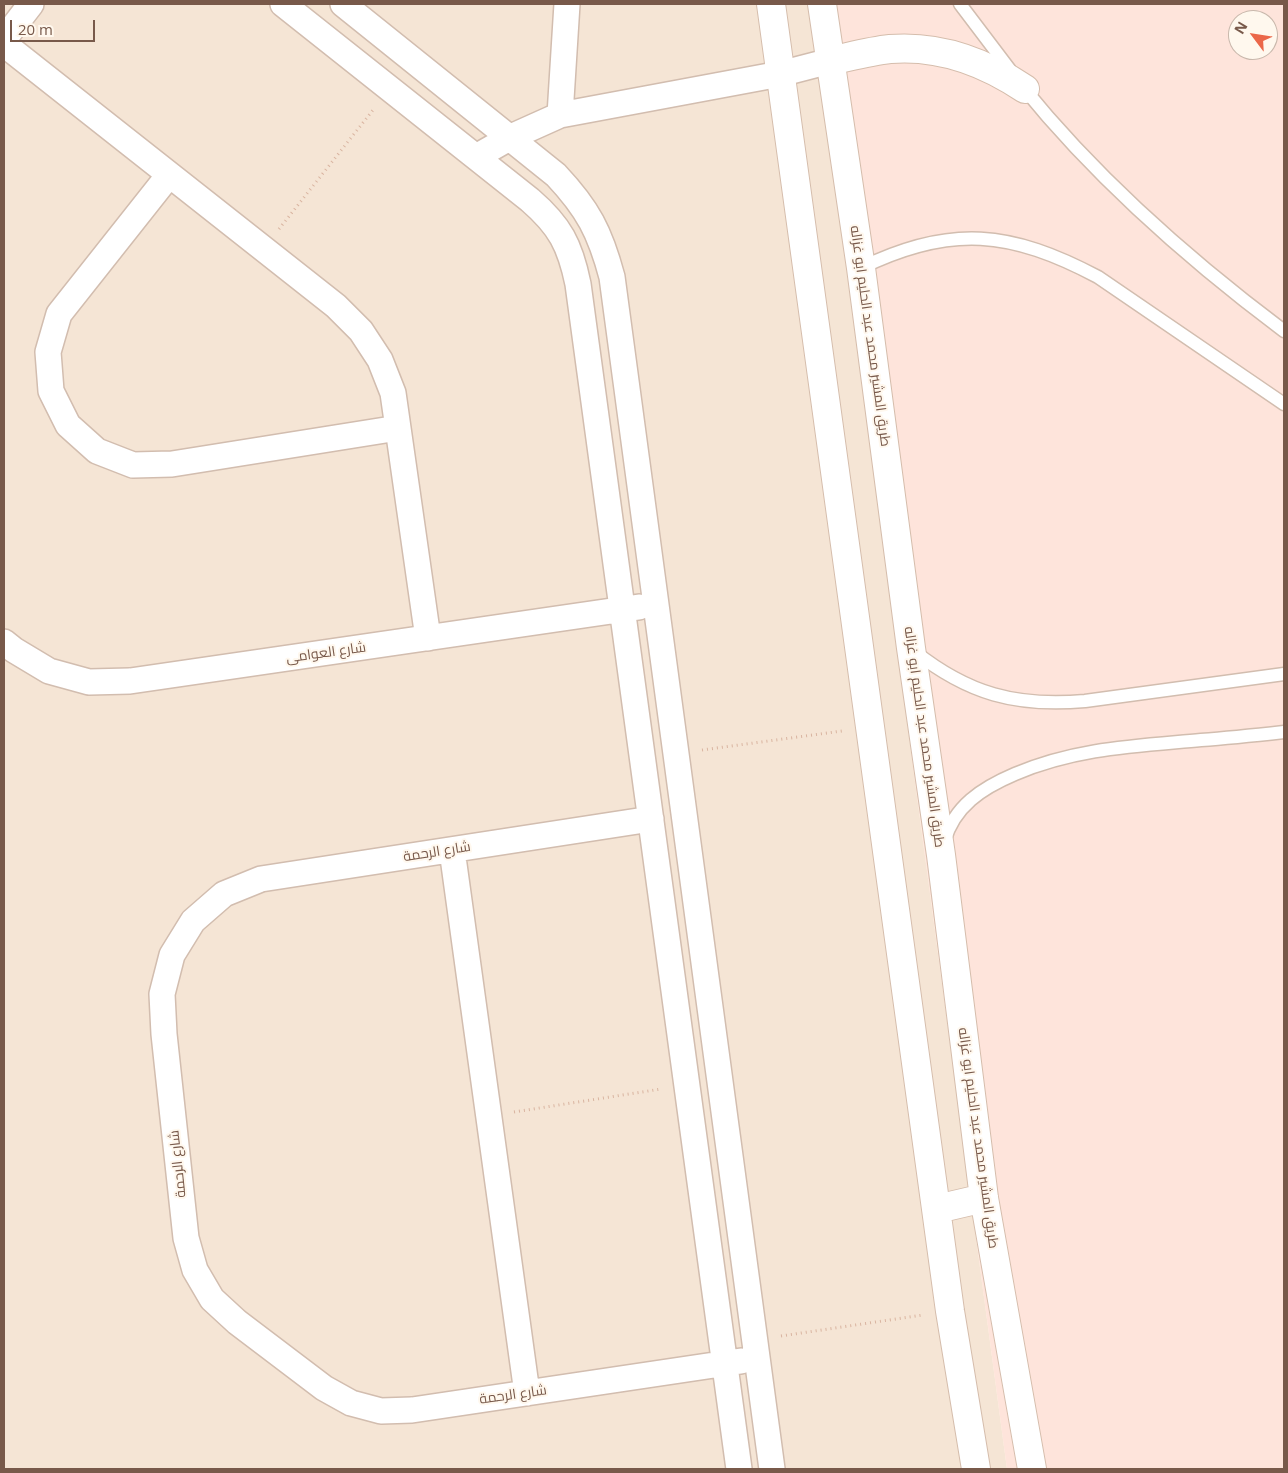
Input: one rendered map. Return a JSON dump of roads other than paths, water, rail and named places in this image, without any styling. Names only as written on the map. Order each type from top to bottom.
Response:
[{"type":"street","points":[[4,39],[31,4]]},
{"type":"street","points":[[283,4],[548,216],[563,236],[573,260],[578,284],[623,609],[739,1469]]},
{"type":"street","points":[[343,4],[556,175],[576,197],[592,222],[604,248],[612,277],[772,1469]]},
{"type":"street","points":[[560,115],[568,4]]},
{"type":"street","points":[[771,4],[938,1209],[950,1312],[976,1469]]},
{"type":"street","name":"طريق المشير محمد عبد الحليم ابو غزاله","points":[[822,4],[861,268],[911,648],[941,855],[984,1198],[1032,1469]]},
{"type":"street","points":[[4,44],[336,306],[361,330],[380,360],[393,393],[428,638]]},
{"type":"street","points":[[476,157],[510,137],[560,115],[780,74],[889,49],[938,51],[961,57],[984,65],[1005,76],[1025,90]]},
{"type":"street","points":[[169,175],[59,314],[48,352],[50,390],[68,425],[97,451],[133,465],[172,464],[398,428]]},
{"type":"street","name":"شارع العوامى","points":[[4,642],[49,671],[89,682],[130,681],[656,604]]},
{"type":"street","name":"شارع الرحمة","points":[[651,819],[261,879],[224,894],[193,920],[172,955],[162,994],[164,1034],[186,1238],[194,1270],[212,1299],[238,1322],[324,1388],[351,1403],[381,1411],[412,1410],[724,1364],[756,1349]]},
{"type":"street","points":[[452,850],[527,1393]]},
{"type":"street","points":[[938,1209],[984,1198]]},
{"type":"lane","points":[[960,4],[992,49],[1025,90],[1088,160],[1149,221],[1194,261],[1284,332]]},
{"type":"lane","points":[[861,268],[911,247],[938,241],[964,238],[991,239],[1019,244],[1073,263],[1098,277],[1284,404]]},
{"type":"lane","points":[[911,648],[932,665],[963,683],[1005,698],[1031,702],[1085,701],[1284,674]]},
{"type":"lane","points":[[941,855],[950,829],[964,806],[992,784],[1033,766],[1063,757],[1108,748],[1284,732]]}]
